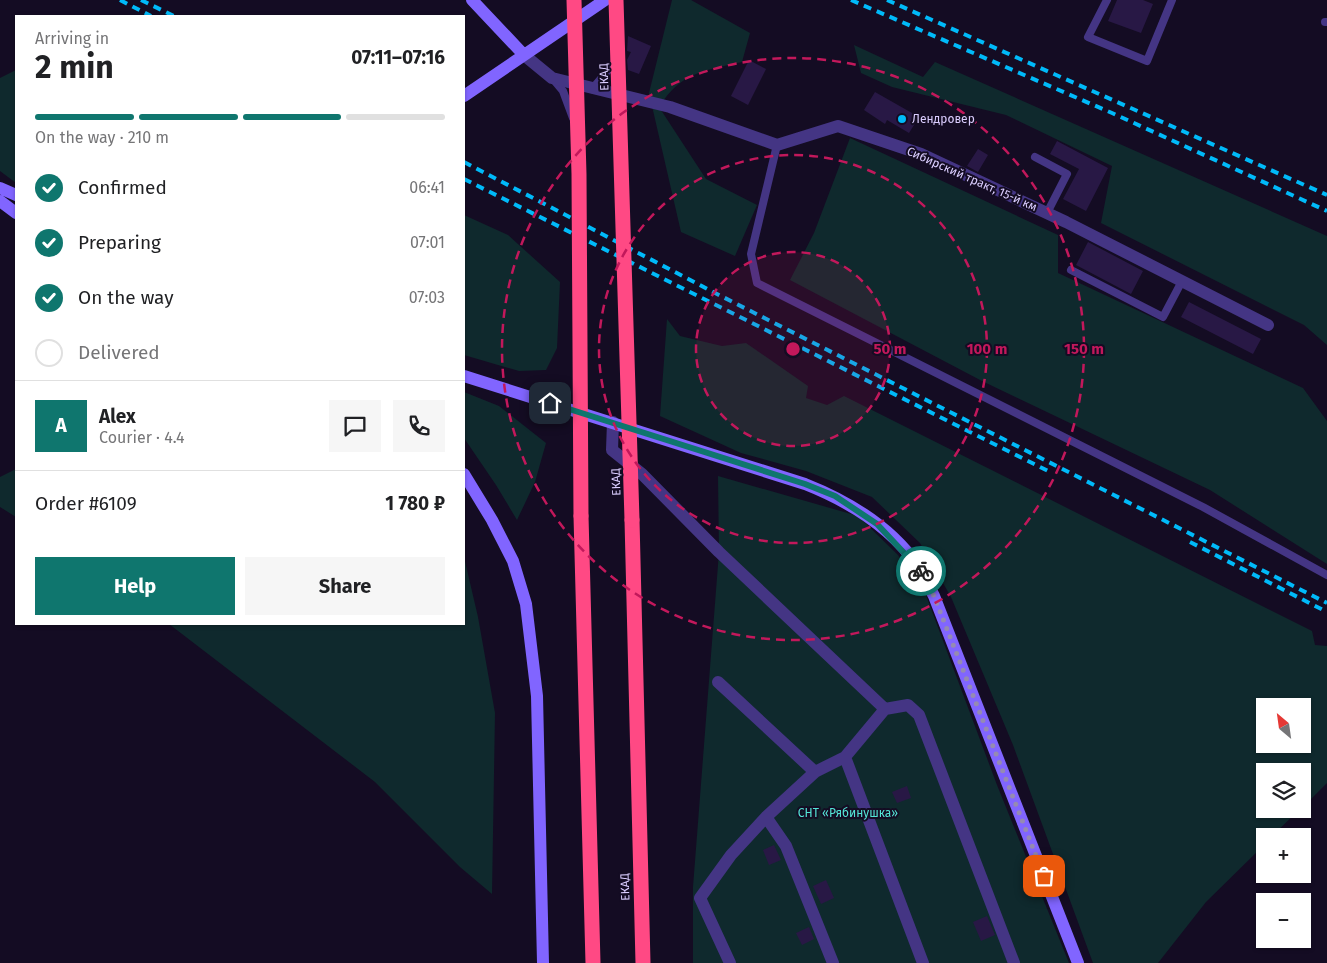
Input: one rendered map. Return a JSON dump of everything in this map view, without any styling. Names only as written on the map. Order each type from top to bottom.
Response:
[{"type":"highway","points":[[574,0],[579,174],[581,516],[592,963]]},
{"type":"highway","name":"ЕКАД","points":[[616,0],[643,963]]},
{"type":"main road","points":[[472,0],[524,55]]},
{"type":"main road","points":[[465,95],[606,0]]},
{"type":"main road","points":[[0,188],[15,195]]},
{"type":"main road","points":[[0,201],[15,212]]},
{"type":"main road","points":[[465,376],[805,484],[835,496],[877,524],[918,566],[937,606],[1078,963]]},
{"type":"main road","points":[[465,476],[492,520],[513,561],[526,604],[537,696],[543,963]]},
{"type":"street","points":[[524,55],[552,78],[670,107],[777,144]]},
{"type":"street","name":"Сибирский тракт, 15-й км","points":[[777,144],[838,126],[921,154],[1047,213],[1268,325]]},
{"type":"street","points":[[613,422],[612,450],[642,474],[718,552],[884,709]]},
{"type":"street","points":[[718,682],[815,772]]},
{"type":"street","points":[[730,963],[700,898],[731,855],[766,817],[815,772],[845,756],[884,709],[908,705],[919,715],[1014,963]]},
{"type":"street","points":[[845,756],[923,963]]},
{"type":"street","points":[[766,817],[786,846],[833,963]]},
{"type":"lane","points":[[1107,0],[1088,37],[1147,61],[1172,0]]},
{"type":"lane","points":[[592,89],[618,58]]},
{"type":"lane","points":[[552,78],[563,91],[580,136]]},
{"type":"lane","points":[[777,144],[751,254],[757,283],[1203,507],[1327,575]]},
{"type":"lane","points":[[1035,157],[1067,174],[1047,213]]},
{"type":"lane","points":[[1071,270],[1163,317],[1182,280]]},
{"type":"green space","points":[[672,0],[691,0],[750,33],[742,62],[705,71],[685,79],[676,86],[659,107],[706,179],[757,205],[735,256],[681,232],[649,93]]},
{"type":"green space","points":[[854,45],[923,77],[935,62],[1327,236],[1327,345],[1304,325],[1101,223],[1112,166],[1006,115],[892,87],[861,73]]},
{"type":"green space","points":[[15,70],[15,182],[0,171],[0,78]]},
{"type":"green space","points":[[850,138],[1058,235],[1058,273],[1303,388],[1327,421],[1327,564],[1210,490],[982,381],[790,280],[814,233]]},
{"type":"green space","points":[[465,215],[508,235],[560,282],[557,348],[546,370],[519,371],[465,355]]},
{"type":"green space","points":[[667,319],[680,336],[722,346],[746,343],[808,386],[806,398],[827,405],[844,396],[1312,631],[1315,645],[1327,646],[1327,783],[1311,799],[1311,763],[1256,763],[1256,818],[1291,818],[1280,828],[1256,828],[1256,853],[1206,902],[1158,963],[1093,963],[1013,745],[951,597],[920,543],[872,497],[806,471],[741,453],[660,416]]},
{"type":"green space","points":[[465,392],[499,406],[546,443],[535,482],[517,520],[465,439]]},
{"type":"green space","points":[[15,470],[15,516],[0,507],[0,477]]},
{"type":"green space","name":"СНТ «Рябинушка»","points":[[718,476],[858,516],[898,555],[924,590],[997,785],[1069,963],[693,963],[693,887],[719,552]]},
{"type":"green space","points":[[465,561],[478,617],[495,713],[492,894],[460,867],[375,782],[170,625],[465,625]]},
{"type":"building","points":[[1117,0],[1143,0],[1153,4],[1141,33],[1108,21]]},
{"type":"building","points":[[628,36],[651,46],[639,74],[628,70],[627,60],[631,52],[627,51]]},
{"type":"building","points":[[749,60],[766,69],[748,105],[731,96]]},
{"type":"building","points":[[875,92],[919,117],[909,133],[887,120],[885,124],[864,110]]},
{"type":"building","points":[[1057,141],[1108,168],[1086,211],[1063,199],[1079,169],[1050,154]]},
{"type":"building","points":[[978,149],[988,155],[978,172],[967,166]]},
{"type":"building","points":[[1088,242],[1143,271],[1131,294],[1076,265]]},
{"type":"building","points":[[1189,302],[1261,339],[1253,354],[1181,317]]},
{"type":"building","points":[[907,786],[911,798],[897,803],[892,792]]},
{"type":"building","points":[[774,845],[781,860],[769,865],[763,850]]},
{"type":"building","points":[[826,880],[834,898],[821,904],[813,886]]},
{"type":"building","points":[[987,916],[995,935],[981,941],[973,922]]},
{"type":"building","points":[[809,927],[814,939],[802,945],[796,933]]},
{"type":"railway","points":[[120,0],[149,15]]},
{"type":"railway","points":[[141,0],[172,15]]},
{"type":"railway","points":[[851,0],[1112,113],[1327,211]]},
{"type":"railway","points":[[887,0],[1327,195]]},
{"type":"railway","points":[[465,163],[717,294],[1327,603]]},
{"type":"railway","points":[[465,180],[1052,473]]},
{"type":"railway","points":[[1190,542],[1327,612]]},
{"type":"way so far","points":[[921,571],[934,596],[1044,876]]},
{"type":"place","name":"Лендровер","points":[[902,119]]},
{"type":"route","points":[[550,403],[805,484],[835,496],[877,524],[921,571]]}]
